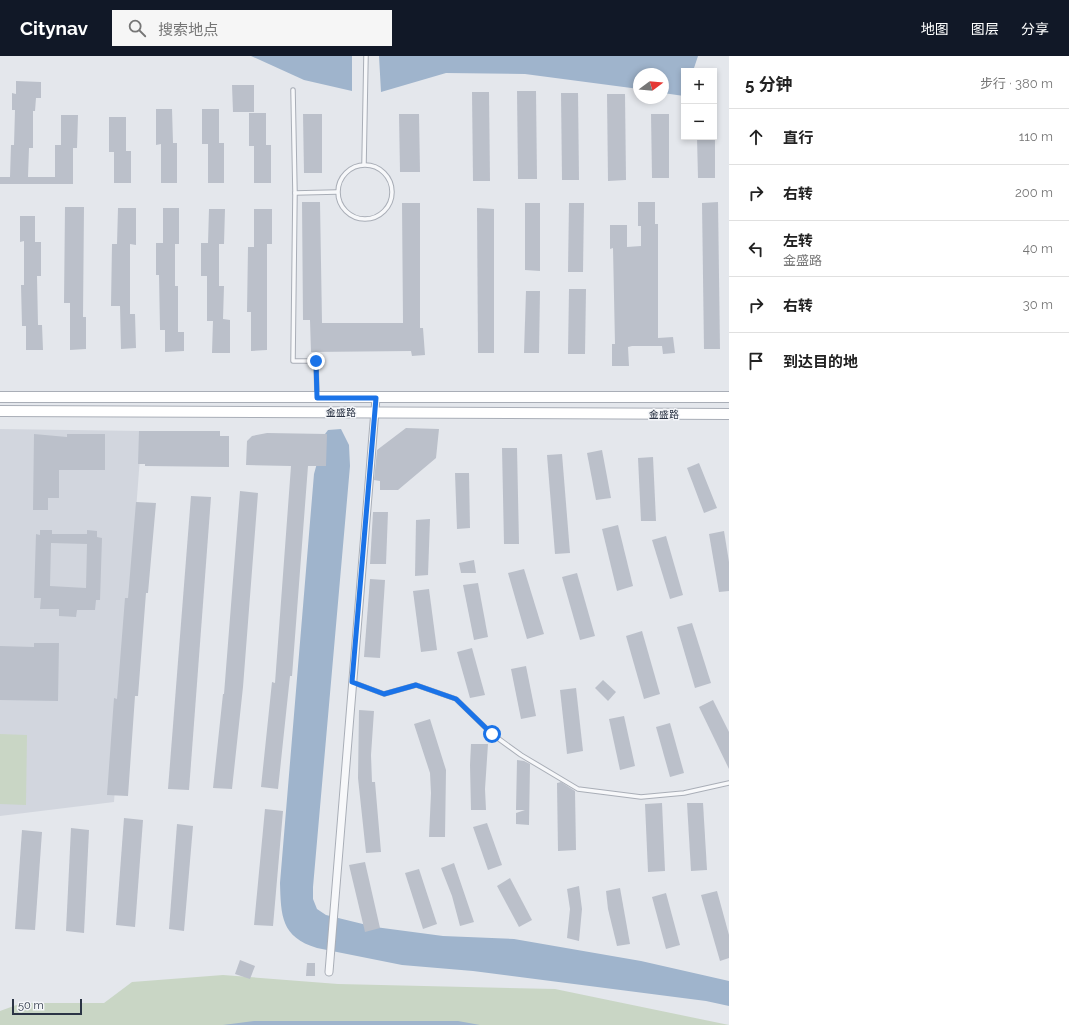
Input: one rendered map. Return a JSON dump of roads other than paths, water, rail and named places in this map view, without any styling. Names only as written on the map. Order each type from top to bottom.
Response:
[{"type":"street","name":"金盛路","points":[[0,397],[729,397]]},
{"type":"street","points":[[329,972],[376,398]]},
{"type":"street","name":"金盛路","points":[[0,411],[729,414]]},
{"type":"lane","points":[[364,164],[366,56]]},
{"type":"lane","points":[[293,90],[295,193],[293,361],[316,361],[317,398]]},
{"type":"lane","points":[[364,164],[375,166],[384,172],[390,181],[392,191],[390,202],[384,211],[370,218],[355,217],[343,207],[337,192],[339,182],[345,173],[354,166],[364,164]]},
{"type":"lane","points":[[295,193],[337,192]]},
{"type":"lane","points":[[352,682],[384,694],[416,685],[456,699],[492,734],[521,755],[578,789],[641,797],[684,793],[729,783]]},
{"type":"water","points":[[251,56],[352,56],[352,91],[304,80]]},
{"type":"water","points":[[379,56],[698,56],[694,68],[681,68],[681,96],[669,94],[669,68],[633,68],[633,88],[525,74],[446,73],[381,92]]},
{"type":"water","points":[[341,429],[349,445],[350,466],[313,887],[313,899],[317,909],[326,915],[375,927],[443,936],[514,939],[641,961],[729,981],[729,1006],[706,1001],[473,971],[402,965],[317,948],[296,938],[285,924],[281,906],[280,883],[314,474],[325,434],[328,430]]},
{"type":"water","points":[[254,1021],[458,1021],[480,1025],[223,1025]]}]
